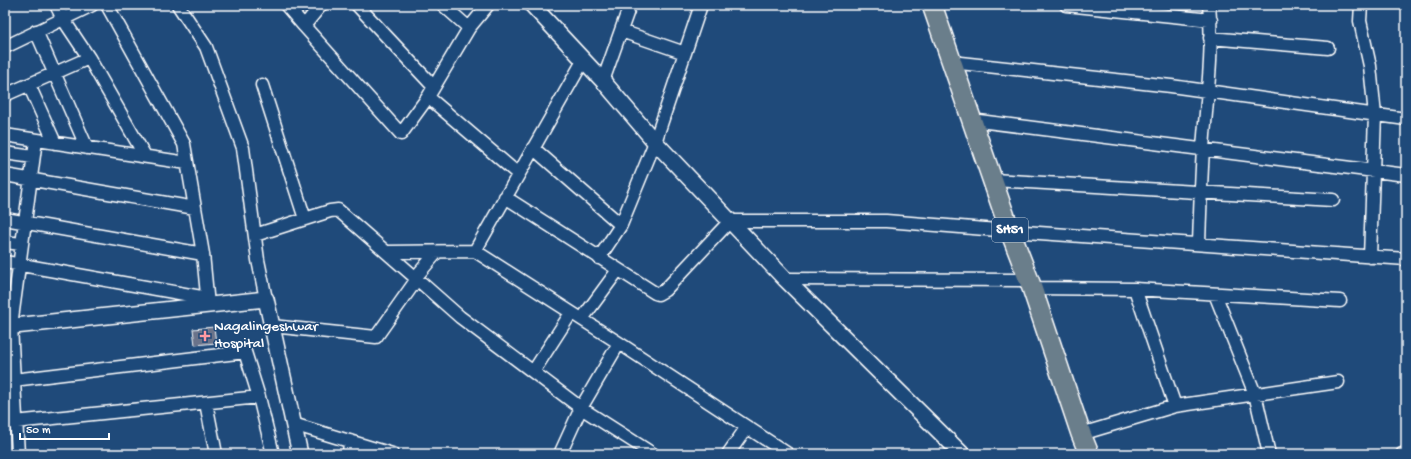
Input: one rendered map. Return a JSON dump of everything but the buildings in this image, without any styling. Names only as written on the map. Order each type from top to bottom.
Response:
[{"type":"main road","name":"SH51","points":[[932,5],[1010,231],[1031,284],[1080,434],[1089,454]]},
{"type":"street","points":[[56,5],[63,19],[89,58],[145,156]]},
{"type":"street","points":[[5,47],[92,5]]},
{"type":"street","points":[[107,5],[184,144],[203,254],[208,302]]},
{"type":"street","points":[[178,5],[206,48],[243,148],[258,260],[300,454]]},
{"type":"street","points":[[286,5],[401,134],[431,92],[470,28],[488,5]]},
{"type":"street","points":[[304,26],[320,5]]},
{"type":"street","points":[[357,5],[431,92],[518,174]]},
{"type":"street","points":[[443,5],[470,28]]},
{"type":"street","points":[[532,5],[603,81],[655,142],[785,279],[962,454]]},
{"type":"street","points":[[603,81],[630,5]]},
{"type":"street","points":[[599,258],[621,225],[655,142],[701,5]]},
{"type":"street","points":[[1066,5],[1211,20]]},
{"type":"street","points":[[1199,244],[1203,149],[1208,92],[1211,20],[1209,5]]},
{"type":"street","points":[[1361,5],[1360,21],[1370,66],[1375,114],[1370,257]]},
{"type":"street","points":[[36,31],[87,148]]},
{"type":"street","points":[[621,31],[685,53]]},
{"type":"street","points":[[1210,38],[1328,48]]},
{"type":"street","points":[[5,95],[89,58]]},
{"type":"street","points":[[475,251],[583,61]]},
{"type":"street","points":[[951,62],[1208,92],[1406,119]]},
{"type":"street","points":[[262,84],[305,219]]},
{"type":"street","points":[[29,85],[55,143]]},
{"type":"street","points":[[972,120],[1406,175]]},
{"type":"street","points":[[5,135],[187,163]]},
{"type":"street","points":[[18,454],[11,423],[8,326],[10,285],[19,264],[36,140]]},
{"type":"street","points":[[533,148],[621,225]]},
{"type":"street","points":[[5,153],[33,158]]},
{"type":"street","points":[[5,175],[195,208]]},
{"type":"street","points":[[993,180],[1333,200]]},
{"type":"street","points":[[505,198],[652,292],[658,294],[662,292],[730,221],[886,221],[1406,259]]},
{"type":"street","points":[[255,235],[330,211],[340,211],[460,318],[581,408],[653,454]]},
{"type":"street","points":[[5,219],[203,254]]},
{"type":"street","points":[[5,242],[21,244]]},
{"type":"street","points":[[386,252],[475,251],[788,454]]},
{"type":"street","points":[[272,326],[376,336],[416,278],[437,252]]},
{"type":"street","points":[[5,262],[208,302]]},
{"type":"street","points":[[582,320],[618,270]]},
{"type":"street","points":[[785,279],[1031,284],[1340,301]]},
{"type":"street","points":[[1135,289],[1175,406]]},
{"type":"street","points":[[1215,294],[1255,394],[1269,454]]},
{"type":"street","points":[[8,326],[208,302],[266,299]]},
{"type":"street","points":[[533,372],[571,313]]},
{"type":"street","points":[[560,454],[581,408],[619,343]]},
{"type":"street","points":[[9,380],[245,352],[259,398],[273,454]]},
{"type":"street","points":[[1080,434],[1175,406],[1338,382]]},
{"type":"street","points":[[11,423],[259,398]]},
{"type":"street","points":[[206,403],[216,454]]},
{"type":"street","points":[[293,424],[392,454]]},
{"type":"street","points":[[728,454],[747,427]]},
{"type":"street","points":[[349,454],[350,441]]},
{"type":"street","points":[[1402,454],[1406,453]]},
{"type":"place","name":"Nagalingeshwar Hospital","points":[[205,336]]}]
